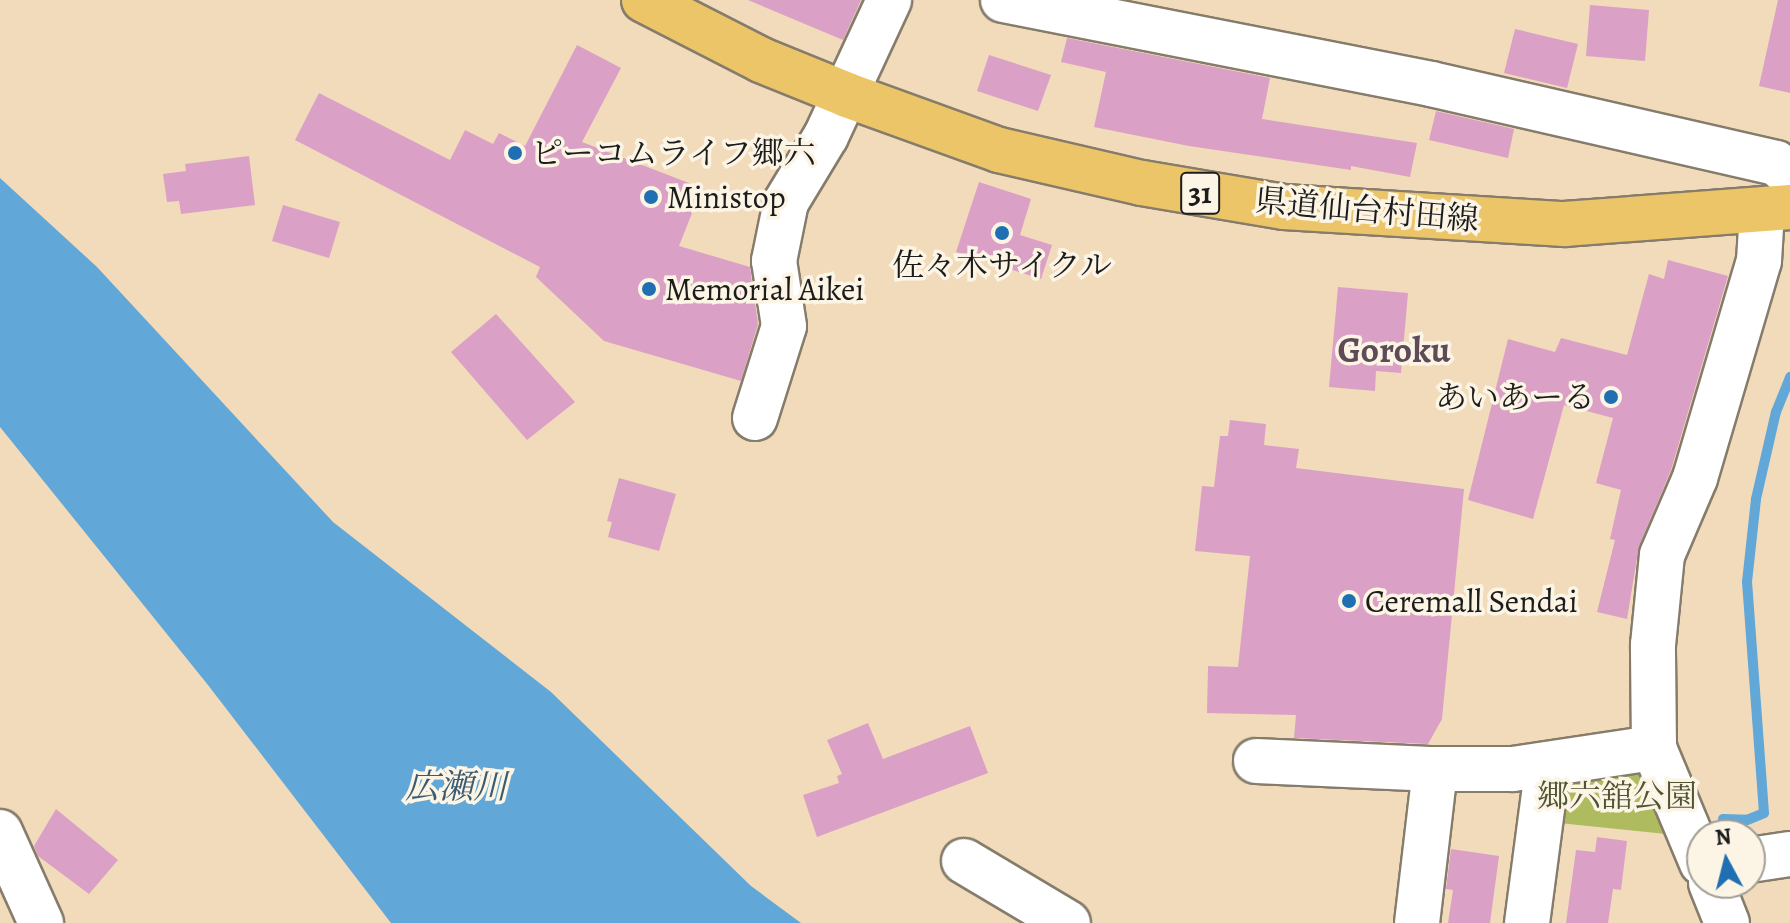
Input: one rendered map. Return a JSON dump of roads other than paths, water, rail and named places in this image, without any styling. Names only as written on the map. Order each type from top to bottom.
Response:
[{"type":"main road","name":"県道仙台村田線","points":[[644,0],[761,60],[847,95],[999,150],[1142,183],[1284,207],[1564,224],[1776,209]]},
{"type":"street","points":[[755,418],[784,326],[774,261],[786,202],[847,95],[889,0]]},
{"type":"street","points":[[1003,0],[1431,84],[1776,163],[1790,175]]},
{"type":"street","points":[[1686,825],[1654,748],[1653,645],[1662,555],[1695,478],[1776,209]]},
{"type":"street","points":[[1256,761],[1435,769],[1513,769],[1654,748]]},
{"type":"street","points":[[1527,923],[1548,764]]},
{"type":"street","points":[[1417,923],[1435,769]]},
{"type":"street","points":[[0,832],[41,923]]},
{"type":"street","points":[[1766,858],[1790,854]]},
{"type":"street","points":[[964,861],[1068,923]]},
{"type":"street","points":[[1717,899],[1727,923]]},
{"type":"water","name":"広瀬川","points":[[0,178],[97,267],[333,522],[551,692],[751,886],[801,923],[391,923],[208,685],[0,427]]},
{"type":"waterway","points":[[1749,819],[1764,813],[1747,582],[1756,499],[1776,412],[1790,377]]},
{"type":"place","name":"ピーコムライフ郷六","points":[[515,153]]},
{"type":"place","name":"Ministop","points":[[651,197]]},
{"type":"place","name":"佐々木サイクル","points":[[1002,233]]},
{"type":"place","name":"Memorial Aikei","points":[[649,289]]},
{"type":"place","name":"あいあーる","points":[[1611,397]]},
{"type":"place","name":"Ceremall Sendai","points":[[1349,601]]},
{"type":"district","name":"Goroku","points":[[1394,350]]},
{"type":"park label","name":"郷六舘公園","points":[[1617,796]]}]
